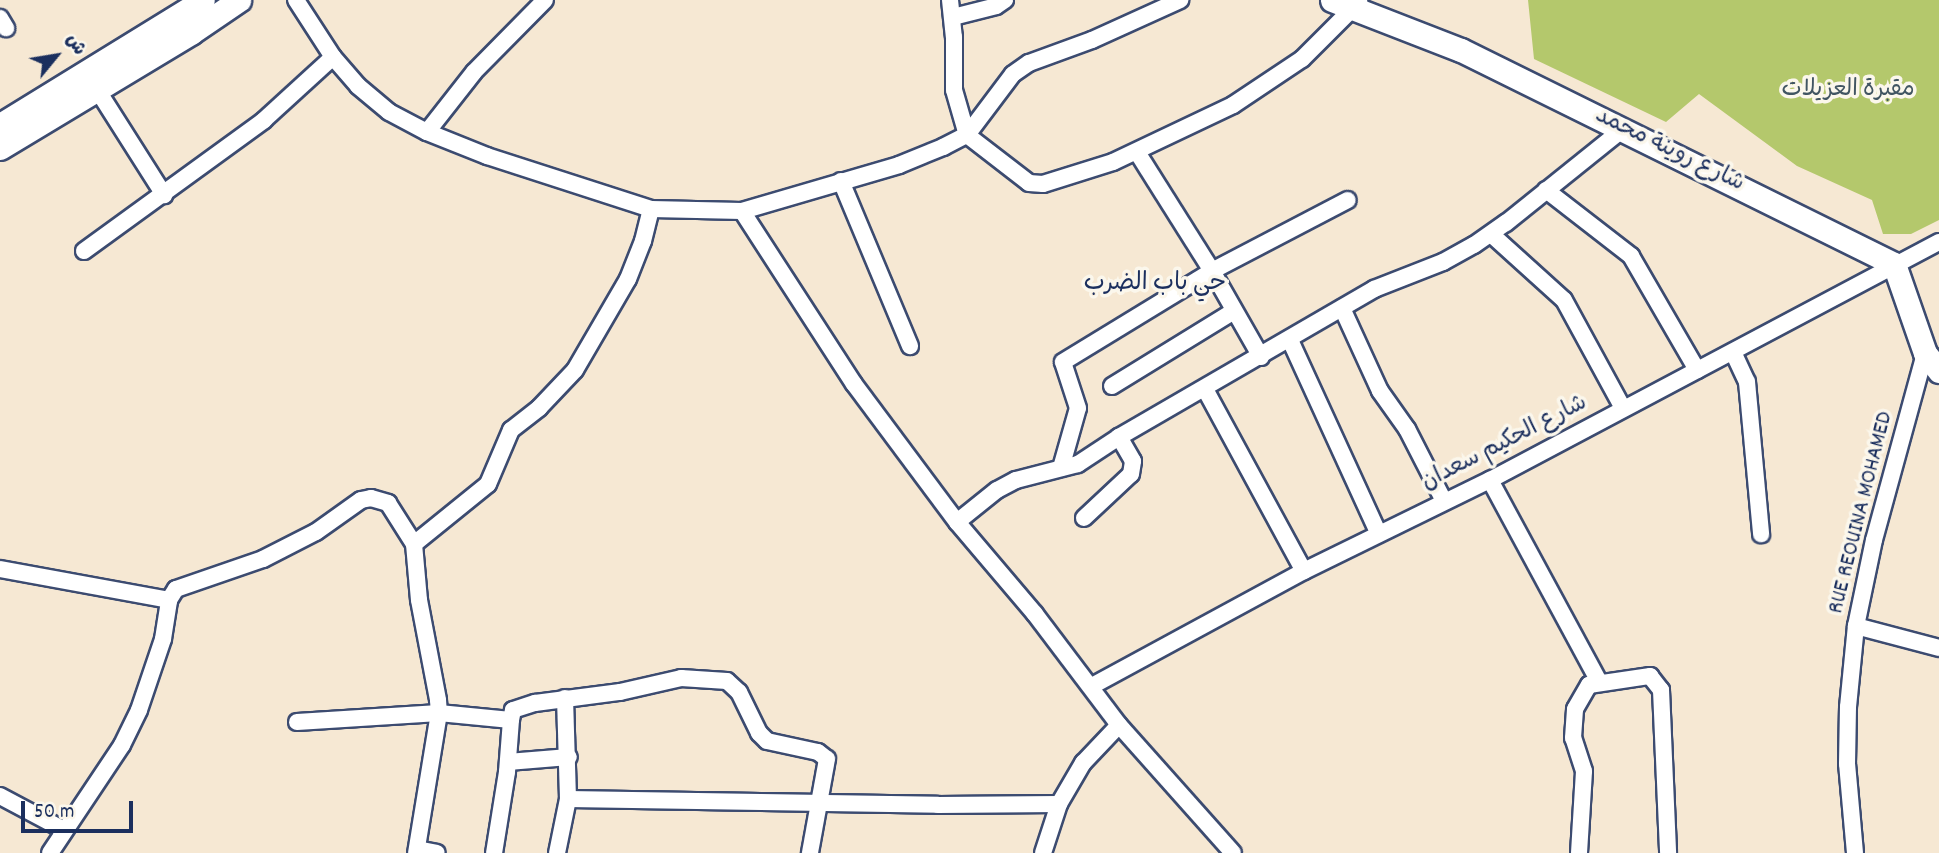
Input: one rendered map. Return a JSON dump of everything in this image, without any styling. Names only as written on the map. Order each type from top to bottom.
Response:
[{"type":"main road","points":[[0,148],[203,0]]},
{"type":"main road","points":[[0,125],[192,33],[239,0]]},
{"type":"main road","name":"شارع روينة محمد","points":[[1348,3],[1461,50],[1894,264]]},
{"type":"main road","points":[[1894,264],[1925,353],[1939,371]]},
{"type":"street","points":[[296,0],[333,57],[358,86],[389,111],[427,132],[487,156],[651,209],[742,211],[899,165],[967,135],[1013,74],[1029,63],[1092,40],[1180,0]]},
{"type":"street","points":[[427,132],[474,72],[545,0]]},
{"type":"street","points":[[950,0],[953,17],[954,90],[957,109],[967,135],[1029,183],[1043,184],[1067,179],[1137,152],[1233,105],[1275,78],[1330,34],[1348,3]]},
{"type":"street","points":[[953,17],[996,6],[1005,0]]},
{"type":"street","points":[[84,251],[264,120],[333,57]]},
{"type":"street","points":[[92,81],[164,195]]},
{"type":"street","points":[[957,522],[997,490],[1016,480],[1077,464],[1374,289],[1443,262],[1491,234],[1623,129]]},
{"type":"street","points":[[1137,152],[1212,271],[1261,357]]},
{"type":"street","points":[[841,180],[910,346]]},
{"type":"street","points":[[1546,190],[1631,256],[1697,370]]},
{"type":"street","points":[[1061,468],[1078,408],[1063,362],[1212,271],[1348,200]]},
{"type":"street","points":[[414,544],[488,484],[511,430],[539,408],[575,370],[628,279],[643,241],[651,209]]},
{"type":"street","points":[[742,211],[854,384],[957,522],[1092,686],[1119,725],[1233,853]]},
{"type":"street","points":[[1491,234],[1564,300],[1623,408]]},
{"type":"street","name":"شارع الحكيم سعدان","points":[[1092,686],[1304,571],[1490,480],[1939,242]]},
{"type":"street","points":[[1342,308],[1370,373],[1407,429],[1444,501]]},
{"type":"street","points":[[1112,386],[1234,311]]},
{"type":"street","points":[[1290,340],[1380,534]]},
{"type":"street","points":[[1733,352],[1747,382],[1760,534]]},
{"type":"street","name":"RUE REOUINA MOHAMED","points":[[1855,853],[1847,764],[1848,707],[1856,626],[1874,540],[1925,353]]},
{"type":"street","points":[[1205,388],[1304,571]]},
{"type":"street","points":[[1084,518],[1131,474],[1133,461],[1119,437]]},
{"type":"street","points":[[1490,480],[1599,682]]},
{"type":"street","points":[[50,853],[122,745],[139,710],[163,639],[169,600],[176,589],[188,583],[228,573],[293,545],[361,500],[371,498],[388,503],[414,544],[419,600],[439,713],[417,851],[437,853]]},
{"type":"street","points":[[0,569],[169,600]]},
{"type":"street","points":[[1856,626],[1939,648]]},
{"type":"street","points":[[1579,853],[1584,771],[1573,738],[1573,720],[1589,685],[1650,676],[1661,690],[1668,853]]},
{"type":"street","points":[[494,853],[513,710],[565,698],[620,692],[681,678],[727,681],[739,692],[759,733],[767,741],[825,756],[827,762],[810,853]]},
{"type":"street","points":[[557,853],[568,799],[569,757],[565,698]]},
{"type":"street","points":[[297,722],[439,713],[510,720]]},
{"type":"street","points":[[1043,853],[1059,804],[1083,764],[1119,725]]},
{"type":"street","points":[[508,762],[569,757]]},
{"type":"street","points":[[0,796],[64,830]]},
{"type":"street","points":[[568,799],[1059,804]]},
{"type":"green space","name":"مقبرة العزيلات","points":[[1528,0],[1939,0],[1939,220],[1911,234],[1883,234],[1872,200],[1797,166],[1699,94],[1666,122],[1534,59]]},
{"type":"district","name":"حي باب الضرب","points":[[1155,285]]}]
